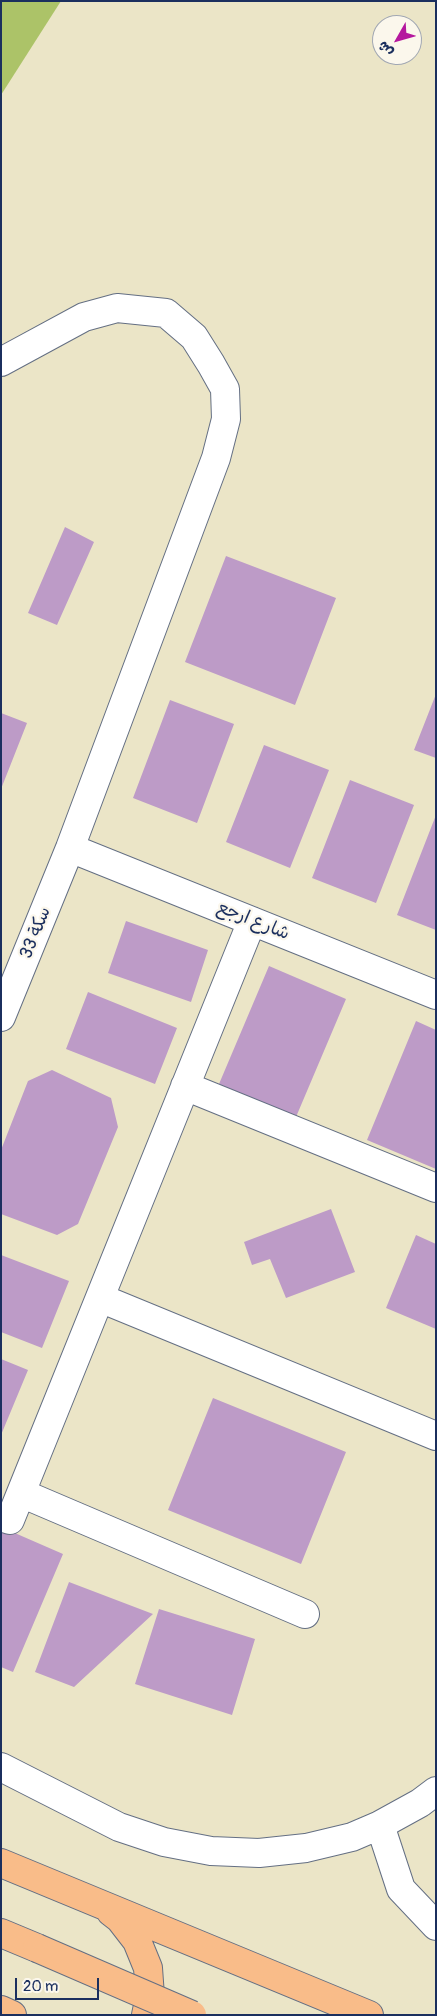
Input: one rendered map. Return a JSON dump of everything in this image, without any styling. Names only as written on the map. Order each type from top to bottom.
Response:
[{"type":"highway","points":[[1,1863],[369,2015]]},
{"type":"highway","points":[[91,1900],[106,1908],[120,1919],[137,1941],[148,1968],[150,1996],[146,2015]]},
{"type":"highway","points":[[1,1933],[192,2015]]},
{"type":"highway","points":[[1,2010],[12,2015]]},
{"type":"street","name":"سكة 33","points":[[1,362],[84,316],[117,308],[166,313],[194,337],[225,389],[226,419],[216,458],[70,848],[1,1017]]},
{"type":"street","name":"شارع ارجع","points":[[70,848],[436,995]]},
{"type":"street","points":[[1,1517],[10,1520],[21,1494],[252,921]]},
{"type":"street","points":[[185,1086],[436,1188]]},
{"type":"street","points":[[100,1298],[436,1436]]},
{"type":"street","points":[[21,1494],[305,1614]]},
{"type":"street","points":[[1,1767],[119,1827],[164,1842],[211,1851],[258,1853],[306,1848],[352,1837],[380,1825],[420,1803],[436,1791]]},
{"type":"street","points":[[380,1825],[401,1889],[436,1926]]},
{"type":"green space","points":[[1,1],[61,1],[1,95]]},
{"type":"building","points":[[65,527],[94,542],[57,625],[28,613]]},
{"type":"building","points":[[226,556],[336,598],[295,705],[185,662]]},
{"type":"building","points":[[436,694],[436,758],[414,750]]},
{"type":"building","points":[[170,700],[234,724],[197,823],[133,798]]},
{"type":"building","points":[[1,713],[27,723],[1,789]]},
{"type":"building","points":[[264,745],[329,770],[290,868],[226,842]]},
{"type":"building","points":[[350,780],[414,805],[376,903],[312,878]]},
{"type":"building","points":[[436,815],[436,930],[397,915]]},
{"type":"building","points":[[126,921],[208,950],[191,1002],[108,973]]},
{"type":"building","points":[[269,966],[346,999],[296,1117],[219,1084]]},
{"type":"building","points":[[88,992],[177,1028],[155,1084],[66,1049]]},
{"type":"building","points":[[416,1021],[436,1030],[436,1169],[367,1140]]},
{"type":"building","points":[[52,1070],[111,1098],[118,1127],[78,1224],[57,1235],[1,1214],[1,1150],[28,1081]]},
{"type":"building","points":[[331,1209],[355,1272],[286,1298],[270,1259],[252,1265],[244,1242]]},
{"type":"building","points":[[416,1235],[436,1244],[436,1329],[386,1308]]},
{"type":"building","points":[[1,1255],[69,1281],[42,1348],[1,1332]]},
{"type":"building","points":[[1,1359],[28,1370],[1,1435]]},
{"type":"building","points":[[213,1398],[346,1452],[301,1564],[168,1510]]},
{"type":"building","points":[[1,1527],[63,1554],[13,1672],[1,1667]]},
{"type":"building","points":[[69,1582],[153,1614],[74,1687],[35,1672]]},
{"type":"building","points":[[159,1609],[255,1639],[232,1715],[135,1684]]}]
